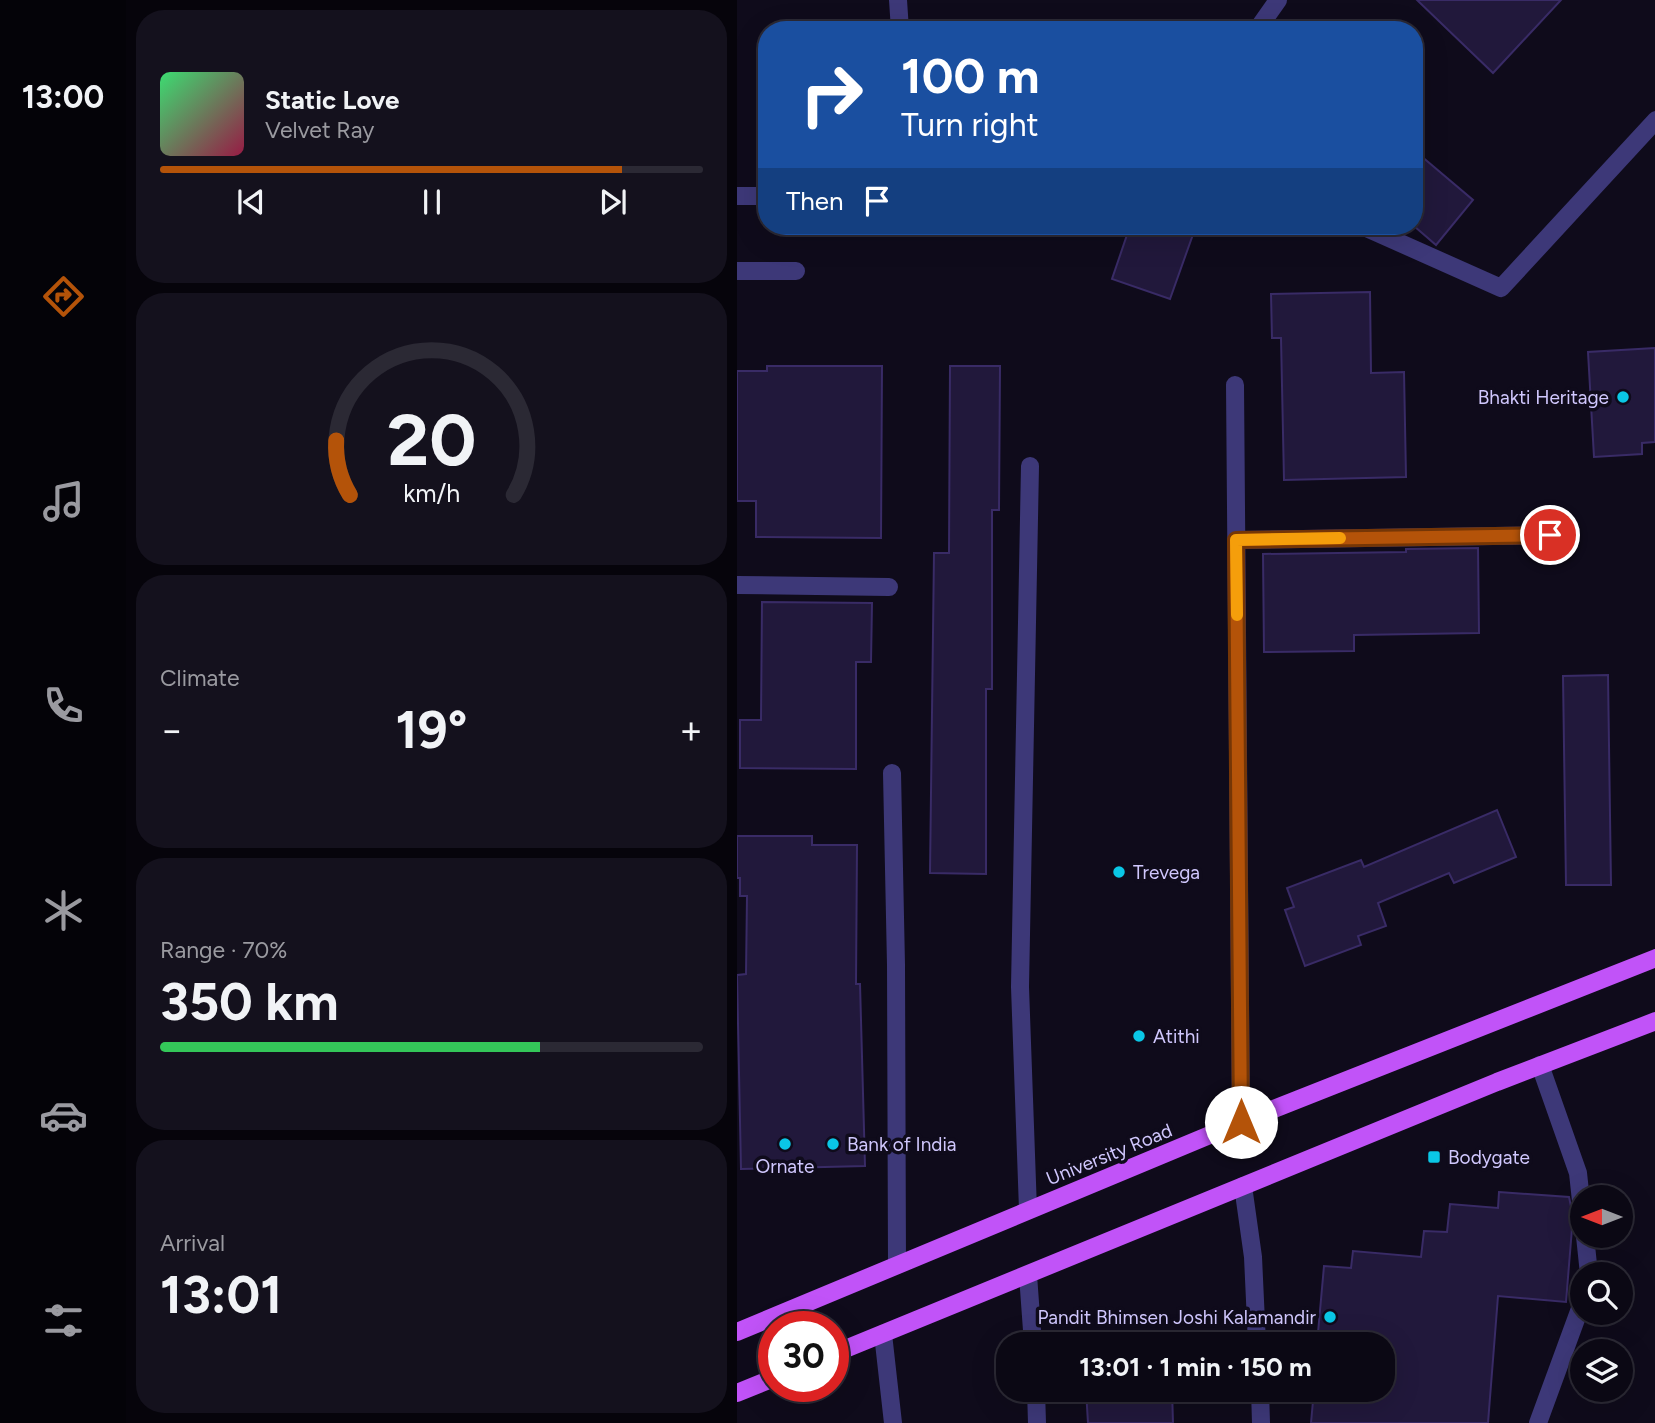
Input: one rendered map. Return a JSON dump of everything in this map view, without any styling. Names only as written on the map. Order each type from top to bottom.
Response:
[{"type":"main road","name":"University Road","points":[[737,1332],[1241,1122],[1655,958]]},
{"type":"main road","points":[[849,1348],[1540,1065],[1655,1021]]},
{"type":"main road","points":[[737,1392],[758,1384]]},
{"type":"street","points":[[898,0],[899,21]]},
{"type":"street","points":[[1263,21],[1278,0]]},
{"type":"street","points":[[1382,235],[1501,288],[1655,120]]},
{"type":"street","points":[[737,196],[758,196]]},
{"type":"street","points":[[737,271],[797,271]]},
{"type":"street","points":[[1235,385],[1241,1122]]},
{"type":"street","points":[[1028,1210],[1020,987],[1030,466]]},
{"type":"street","points":[[1236,540],[1550,535]]},
{"type":"street","points":[[737,585],[889,587]]},
{"type":"street","points":[[892,774],[897,1265]]},
{"type":"street","points":[[1540,1065],[1578,1173],[1579,1185]]},
{"type":"street","points":[[1243,1186],[1253,1257],[1256,1332]]},
{"type":"street","points":[[1028,1275],[1032,1332]]},
{"type":"street","points":[[1538,1423],[1574,1325]]},
{"type":"street","points":[[883,1334],[893,1423]]},
{"type":"street","points":[[1036,1402],[1037,1423]]},
{"type":"street","points":[[1260,1402],[1261,1423]]},
{"type":"building","points":[[1417,0],[1561,0],[1493,73]]},
{"type":"building","points":[[1423,158],[1473,200],[1436,245],[1423,234]]},
{"type":"building","points":[[1127,235],[1193,235],[1170,299],[1112,279]]},
{"type":"building","points":[[1370,292],[1371,373],[1404,372],[1406,477],[1284,480],[1281,338],[1272,338],[1271,294]]},
{"type":"building","name":"Bhakti Heritage","points":[[1655,348],[1655,442],[1642,443],[1642,454],[1594,457],[1588,352]]},
{"type":"building","points":[[767,366],[882,366],[881,538],[756,537],[756,501],[737,501],[737,371],[767,371]]},
{"type":"building","points":[[950,366],[1000,366],[999,510],[992,510],[992,689],[986,689],[986,874],[930,873],[934,553],[949,553]]},
{"type":"building","points":[[1478,548],[1479,633],[1354,635],[1354,651],[1264,652],[1263,554]]},
{"type":"building","points":[[762,602],[872,603],[871,662],[856,662],[856,769],[740,768],[740,720],[761,720]]},
{"type":"building","points":[[1608,675],[1611,885],[1566,885],[1563,676]]},
{"type":"building","points":[[1497,810],[1516,857],[1454,883],[1449,873],[1378,903],[1386,926],[1358,936],[1361,945],[1305,966],[1285,910],[1294,907],[1287,888],[1361,860],[1364,867]]},
{"type":"building","points":[[737,836],[812,836],[812,845],[857,845],[856,984],[860,984],[865,1166],[741,1169],[737,975],[746,974],[747,896],[740,896],[740,878],[737,878]]},
{"type":"building","points":[[1499,1192],[1569,1197],[1570,1248],[1566,1302],[1498,1296],[1488,1423],[1311,1423],[1313,1402],[1395,1402],[1395,1332],[1318,1332],[1324,1266],[1351,1268],[1353,1251],[1421,1257],[1424,1231],[1447,1232],[1450,1204],[1498,1208]]},
{"type":"building","points":[[1087,1402],[1172,1402],[1173,1423],[1088,1423]]},
{"type":"slow traffic","points":[[1237,615],[1236,540],[1340,538]]},
{"type":"place","name":"Bhakti Heritage","points":[[1623,397]]},
{"type":"place","name":"Trevega","points":[[1119,872]]},
{"type":"place","name":"Atithi","points":[[1139,1036]]},
{"type":"place","name":"Ornate","points":[[785,1144]]},
{"type":"place","name":"Bank of India","points":[[833,1144]]},
{"type":"place","name":"Bodygate","points":[[1434,1157]]},
{"type":"place","name":"Pandit Bhimsen Joshi Kalamandir","points":[[1330,1317]]},
{"type":"route","points":[[1241,1122],[1236,540],[1550,535]]}]
